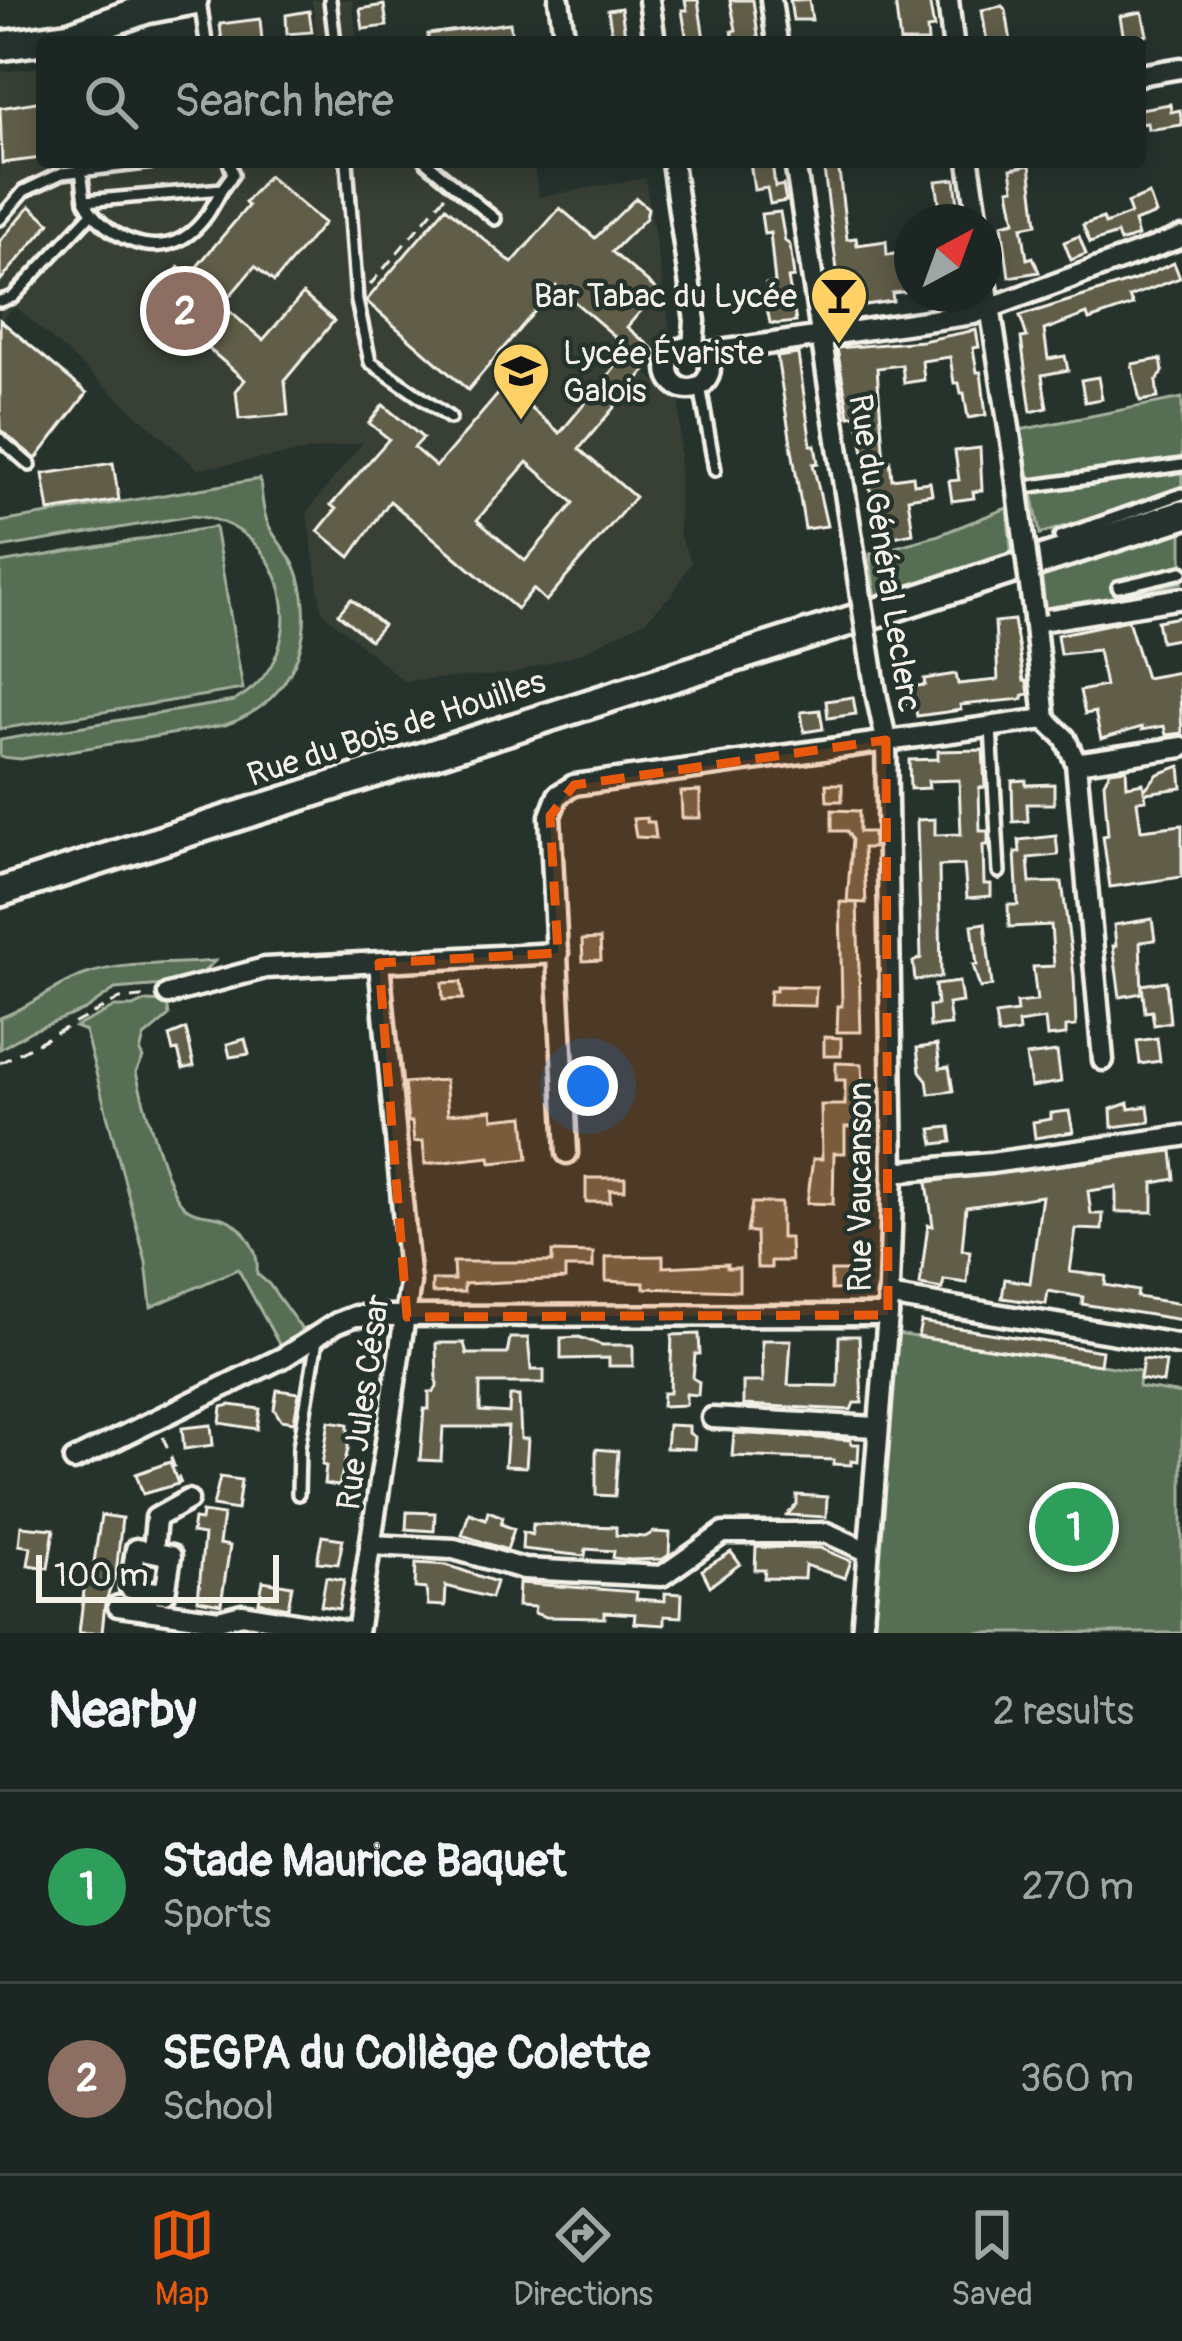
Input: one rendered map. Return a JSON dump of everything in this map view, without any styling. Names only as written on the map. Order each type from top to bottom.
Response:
[{"type":"main road","points":[[69,36],[108,11],[196,0]]},
{"type":"main road","points":[[0,46],[36,43]]},
{"type":"main road","name":"Rue du Bois de Houilles","points":[[0,892],[1182,514]]},
{"type":"street","points":[[559,0],[564,36]]},
{"type":"street","points":[[649,0],[654,36]]},
{"type":"street","points":[[771,0],[776,36]]},
{"type":"street","points":[[948,0],[952,36]]},
{"type":"street","points":[[1146,74],[1180,68]]},
{"type":"street","points":[[673,168],[699,350],[710,371],[700,386],[680,387],[668,371],[674,352],[699,350],[820,336],[966,312]]},
{"type":"street","name":"Rue du Général Leclerc","points":[[796,168],[886,740]]},
{"type":"street","points":[[970,168],[975,204]]},
{"type":"street","points":[[1002,304],[1182,237]]},
{"type":"street","points":[[991,312],[1018,488],[1045,719],[1065,737],[1076,763],[1103,1060]]},
{"type":"street","points":[[1034,620],[1182,598]]},
{"type":"street","points":[[567,1153],[550,815],[558,795],[574,785],[1045,719]]},
{"type":"street","name":"Rue Vaucanson","points":[[862,1633],[888,1306],[893,1172],[886,740]]},
{"type":"street","points":[[1076,763],[1182,747]]},
{"type":"street","points":[[168,994],[265,968],[558,953]]},
{"type":"street","name":"Rue Jules César","points":[[356,1633],[410,1283],[379,963]]},
{"type":"street","points":[[893,1172],[1182,1136]]},
{"type":"street","points":[[74,1460],[284,1357],[355,1316],[888,1306],[1182,1345]]},
{"type":"street","points":[[712,1418],[876,1427]]},
{"type":"street","points":[[188,1500],[156,1518],[153,1552],[136,1549],[130,1588],[147,1600],[219,1620],[242,1614],[356,1633]]},
{"type":"street","points":[[370,1545],[454,1549],[524,1569],[662,1576],[724,1533],[827,1533],[867,1551]]},
{"type":"street","points":[[118,1606],[147,1600]]},
{"type":"lane","points":[[196,0],[205,36]]},
{"type":"lane","points":[[330,0],[334,36]]},
{"type":"lane","points":[[0,219],[37,182],[75,168]]},
{"type":"lane","points":[[80,168],[91,214],[131,242],[159,247],[185,238],[207,217],[233,174],[231,168]]},
{"type":"lane","points":[[347,168],[357,301],[370,362],[450,418]]},
{"type":"lane","points":[[433,168],[495,219]]},
{"type":"lane","points":[[85,201],[222,188]]},
{"type":"lane","points":[[0,301],[13,297],[91,214]]},
{"type":"lane","points":[[700,386],[715,470]]},
{"type":"lane","points":[[0,439],[30,465]]},
{"type":"lane","points":[[1018,488],[1182,465]]},
{"type":"lane","points":[[1060,537],[1182,494]]},
{"type":"lane","points":[[1118,587],[1182,572]]},
{"type":"lane","points":[[991,727],[999,872]]},
{"type":"lane","points":[[298,1494],[299,1447],[318,1335]]},
{"type":"path","points":[[357,301],[453,185]]},
{"type":"path","points":[[0,1063],[120,999],[168,994]]},
{"type":"path","points":[[155,1418],[188,1500]]},
{"type":"highlighted area","points":[[886,740],[888,1315],[407,1317],[379,963],[558,953],[550,816],[574,785]]},
{"type":"shaded area","points":[[312,0],[352,0],[356,36],[316,36]]},
{"type":"shaded area","name":"Lycée Évariste Galois","points":[[36,68],[36,168],[534,168],[539,197],[645,178],[672,341],[647,374],[680,402],[679,534],[691,562],[673,593],[645,621],[578,654],[510,674],[404,681],[322,612],[307,512],[363,442],[198,469],[15,306],[0,321],[0,72]]},
{"type":"green space","points":[[1182,398],[1182,489],[1040,534],[1020,430]]},
{"type":"green space","points":[[260,479],[267,521],[292,561],[303,598],[301,645],[282,685],[248,715],[225,725],[21,759],[0,757],[0,740],[234,701],[261,680],[277,653],[284,623],[281,593],[270,564],[251,540],[224,523],[191,516],[0,548],[0,522]]},
{"type":"green space","points":[[1007,508],[1012,558],[875,599],[870,554],[939,535]]},
{"type":"green space","points":[[215,527],[243,689],[0,729],[0,563]]},
{"type":"green space","points":[[1182,529],[1182,582],[1046,613],[1041,573]]},
{"type":"green space","points":[[215,961],[198,977],[115,989],[85,1010],[0,1049],[0,1018],[84,975],[132,965]]},
{"type":"green space","points":[[167,1002],[169,1016],[144,1037],[143,1058],[136,1072],[173,1189],[185,1207],[230,1221],[248,1239],[256,1255],[257,1274],[303,1331],[290,1344],[280,1346],[238,1269],[151,1307],[146,1262],[85,1031],[75,1027],[115,1007]]},
{"type":"green space","points":[[897,1334],[1140,1371],[1139,1387],[1182,1394],[1182,1633],[873,1633]]},
{"type":"building","points":[[685,0],[698,0],[704,36],[686,36],[682,10],[687,10]]},
{"type":"building","points":[[730,0],[753,0],[758,36],[733,36]]},
{"type":"building","points":[[790,0],[809,0],[812,20],[793,20]]},
{"type":"building","points":[[895,0],[929,0],[934,28],[927,29],[928,36],[899,36]]},
{"type":"building","points":[[384,5],[387,26],[363,29],[360,9]]},
{"type":"building","points":[[1002,6],[1010,36],[986,36],[982,10]]},
{"type":"building","points":[[621,8],[625,36],[612,36],[608,10]]},
{"type":"building","points":[[309,11],[312,32],[287,34],[286,15]]},
{"type":"building","points":[[1142,12],[1147,35],[1123,36],[1120,16]]},
{"type":"building","points":[[260,19],[262,36],[221,36],[220,24]]},
{"type":"building","points":[[510,23],[512,36],[428,36]]},
{"type":"building","points":[[36,102],[36,159],[2,163],[0,108]]},
{"type":"building","points":[[1170,104],[1171,112],[1180,110],[1182,125],[1148,129],[1146,108]]},
{"type":"building","points":[[751,168],[773,168],[775,187],[783,185],[786,201],[770,204],[767,188],[754,190]]},
{"type":"building","points":[[824,168],[839,168],[847,239],[856,238],[857,245],[886,241],[887,255],[894,254],[893,301],[858,306],[859,312],[842,309]]},
{"type":"building","points":[[1030,168],[1037,224],[1022,227],[1027,259],[1033,257],[1039,272],[1009,277],[1002,224],[1015,221],[1009,189],[1014,188],[1011,169]]},
{"type":"building","points":[[268,176],[324,223],[274,282],[255,266],[222,305],[263,340],[303,294],[334,321],[285,380],[288,415],[239,419],[236,391],[245,380],[152,300],[179,267],[189,276]]},
{"type":"building","points":[[955,179],[958,204],[939,204],[936,181]]},
{"type":"building","points":[[1149,194],[1156,214],[1134,222],[1138,236],[1120,242],[1117,234],[1090,243],[1083,225],[1103,218],[1105,224],[1131,214],[1127,203]]},
{"type":"building","points":[[636,198],[648,208],[646,218],[612,252],[658,291],[627,327],[659,354],[579,449],[635,497],[546,601],[533,589],[517,609],[390,501],[350,557],[318,531],[336,509],[331,505],[389,439],[369,423],[383,405],[423,438],[414,448],[436,467],[505,386],[560,433],[630,349],[556,286],[468,390],[366,301],[446,207],[512,263],[560,208],[595,238]],"holes":[[[527,462],[574,503],[525,561],[477,520]]]},
{"type":"building","points":[[30,206],[50,223],[0,281],[0,241]]},
{"type":"building","points":[[780,212],[785,241],[790,245],[794,277],[788,278],[796,322],[777,324],[770,323],[767,308],[766,284],[775,283],[770,233],[764,234],[761,214]]},
{"type":"building","points":[[1079,236],[1086,254],[1071,260],[1064,242]]},
{"type":"building","points":[[1174,263],[1180,278],[1129,297],[1133,305],[1089,320],[1087,314],[1044,330],[1048,359],[1065,356],[1068,370],[1042,375],[1047,408],[1031,412],[1021,338],[1027,337],[1020,316]]},
{"type":"building","points":[[0,320],[87,393],[36,459],[0,430]]},
{"type":"building","points":[[976,330],[979,347],[973,348],[986,415],[968,418],[950,357],[922,361],[924,380],[904,383],[902,365],[877,368],[884,461],[890,460],[892,479],[913,476],[914,484],[930,482],[932,494],[908,498],[913,533],[879,540],[861,436],[856,415],[849,416],[837,348],[922,341]]},
{"type":"building","points":[[798,354],[827,526],[805,529],[777,357]]},
{"type":"building","points":[[1161,359],[1158,398],[1140,401],[1132,364]]},
{"type":"building","points":[[1098,377],[1102,399],[1085,402],[1081,380]]},
{"type":"building","points":[[980,448],[982,490],[973,492],[974,498],[952,501],[949,481],[959,480],[955,451]]},
{"type":"building","points":[[113,463],[119,500],[49,511],[43,474]]},
{"type":"building","points":[[351,599],[383,625],[370,640],[338,614]]},
{"type":"building","points":[[1180,617],[1182,638],[1161,642],[1157,621]]},
{"type":"building","points":[[1014,620],[1029,694],[1023,699],[960,705],[961,710],[917,716],[915,706],[906,707],[903,688],[925,685],[924,679],[956,674],[958,684],[998,680],[995,622]]},
{"type":"building","points":[[1128,620],[1146,678],[1179,672],[1182,733],[1166,735],[1164,726],[1142,727],[1101,739],[1095,712],[1085,714],[1080,691],[1105,686],[1098,650],[1060,654],[1057,635]]},
{"type":"building","points":[[853,697],[856,714],[828,718],[826,701]]},
{"type":"building","points":[[820,710],[823,729],[804,732],[801,712]]},
{"type":"building","points":[[983,750],[980,831],[988,831],[988,845],[983,845],[984,884],[991,884],[991,896],[967,898],[964,865],[939,866],[941,977],[915,980],[913,962],[921,958],[917,820],[935,819],[935,835],[961,834],[959,780],[928,781],[929,788],[910,789],[909,760],[938,759],[938,751]]},
{"type":"building","points":[[1180,766],[1182,788],[1145,793],[1146,800],[1137,801],[1141,830],[1182,825],[1182,877],[1110,887],[1103,836],[1108,835],[1104,782],[1110,771],[1126,769],[1127,786],[1143,783],[1144,790],[1158,774]]},
{"type":"building","points":[[1026,780],[1026,785],[1054,784],[1054,804],[1027,804],[1028,821],[1013,822],[1012,781]]},
{"type":"building","points":[[826,784],[842,784],[842,801],[827,801]]},
{"type":"building","points":[[700,791],[700,818],[682,818],[681,792]]},
{"type":"building","points":[[832,810],[859,811],[859,832],[873,832],[873,848],[863,848],[866,903],[847,902],[852,840],[847,831],[832,831]]},
{"type":"building","points":[[633,819],[654,822],[656,838],[636,837]]},
{"type":"building","points":[[1056,836],[1058,855],[1028,858],[1030,883],[1062,882],[1076,1026],[1066,1027],[1066,1035],[1047,1037],[1045,1019],[1018,1023],[1019,1032],[998,1035],[995,1015],[1017,1012],[1016,1003],[1037,1001],[1033,967],[1054,966],[1051,925],[1009,927],[1008,905],[1018,905],[1015,852],[1020,852],[1019,840]]},
{"type":"building","points":[[840,902],[857,903],[861,1032],[837,1032],[838,1006],[842,1006]]},
{"type":"building","points":[[1152,919],[1155,940],[1140,942],[1142,993],[1120,997],[1114,925]]},
{"type":"building","points":[[985,923],[992,986],[980,988],[973,965],[977,965],[972,925]]},
{"type":"building","points":[[600,939],[601,960],[583,961],[582,940]]},
{"type":"building","points":[[1166,981],[1170,1022],[1154,1025],[1152,1011],[1145,1012],[1142,985]]},
{"type":"building","points":[[461,982],[463,999],[443,1000],[442,983]]},
{"type":"building","points":[[959,982],[962,1002],[948,1004],[951,1025],[930,1027],[929,1006],[937,1005],[935,985]]},
{"type":"building","points":[[776,986],[816,987],[815,1006],[769,1005],[770,991],[776,991]]},
{"type":"building","points":[[186,1029],[194,1066],[183,1069],[169,1036]]},
{"type":"building","points":[[824,1037],[841,1038],[841,1056],[824,1056]]},
{"type":"building","points":[[1157,1038],[1160,1061],[1140,1064],[1137,1041]]},
{"type":"building","points":[[245,1039],[249,1054],[230,1057],[227,1044]]},
{"type":"building","points":[[937,1045],[940,1068],[949,1067],[953,1091],[929,1094],[917,1048]]},
{"type":"building","points":[[1057,1052],[1061,1082],[1031,1087],[1026,1056]]},
{"type":"building","points":[[836,1063],[862,1064],[860,1127],[845,1127],[845,1153],[834,1153],[833,1204],[807,1203],[813,1159],[822,1159],[821,1105],[845,1105],[845,1080],[836,1080]]},
{"type":"building","points":[[445,1080],[448,1114],[492,1110],[493,1119],[524,1116],[528,1159],[491,1163],[490,1157],[425,1164],[423,1141],[414,1142],[412,1122],[408,1122],[404,1083]]},
{"type":"building","points":[[1128,1103],[1129,1109],[1148,1106],[1150,1122],[1112,1127],[1111,1109]]},
{"type":"building","points":[[1069,1111],[1073,1132],[1035,1138],[1033,1122]]},
{"type":"building","points":[[950,1127],[952,1142],[934,1144],[931,1129]]},
{"type":"building","points":[[1172,1151],[1175,1179],[1153,1183],[1153,1212],[1116,1212],[1116,1187],[1088,1191],[1091,1214],[1103,1214],[1102,1230],[1076,1229],[1070,1272],[1106,1276],[1105,1285],[1138,1291],[1137,1297],[1182,1304],[1182,1320],[1082,1304],[1083,1297],[1048,1291],[1046,1304],[1002,1298],[1005,1279],[1030,1283],[1042,1196],[966,1207],[962,1250],[970,1251],[967,1283],[944,1280],[942,1289],[920,1285],[928,1225],[933,1226],[927,1182]]},
{"type":"building","points":[[586,1178],[625,1178],[625,1190],[610,1190],[610,1202],[586,1202]]},
{"type":"building","points":[[752,1203],[781,1203],[781,1238],[790,1238],[791,1261],[771,1261],[771,1268],[757,1268],[756,1232],[747,1232]]},
{"type":"building","points":[[552,1252],[593,1253],[593,1268],[565,1268],[565,1279],[464,1284],[464,1292],[432,1293],[432,1280],[454,1280],[453,1262],[552,1262]]},
{"type":"building","points":[[663,1256],[663,1267],[727,1264],[727,1268],[739,1268],[739,1291],[644,1288],[644,1283],[606,1281],[606,1257]]},
{"type":"building","points":[[831,1271],[862,1271],[862,1286],[831,1290]]},
{"type":"building","points":[[921,1322],[1102,1351],[1100,1365],[918,1337]]},
{"type":"building","points":[[699,1334],[700,1354],[695,1354],[693,1378],[699,1382],[698,1395],[686,1394],[686,1405],[662,1406],[663,1393],[670,1393],[672,1335]]},
{"type":"building","points":[[839,1336],[859,1336],[862,1403],[854,1403],[851,1410],[743,1405],[743,1382],[763,1382],[762,1340],[791,1340],[788,1385],[838,1386]]},
{"type":"building","points":[[579,1337],[602,1345],[633,1345],[633,1366],[609,1366],[609,1358],[561,1359],[561,1338]]},
{"type":"building","points":[[510,1338],[528,1338],[531,1370],[544,1370],[544,1383],[480,1383],[480,1411],[509,1413],[510,1396],[519,1396],[521,1439],[528,1439],[526,1467],[505,1466],[508,1427],[443,1427],[441,1461],[420,1460],[424,1409],[429,1409],[429,1392],[437,1386],[436,1343],[464,1343],[467,1354],[507,1354]]},
{"type":"building","points":[[1143,1359],[1166,1362],[1163,1383],[1140,1379]]},
{"type":"building","points":[[277,1390],[299,1393],[294,1422],[281,1420],[274,1409]]},
{"type":"building","points":[[222,1407],[260,1409],[257,1429],[220,1423]]},
{"type":"building","points":[[329,1421],[348,1424],[339,1486],[324,1484]]},
{"type":"building","points":[[211,1425],[213,1445],[184,1449],[182,1428]]},
{"type":"building","points":[[668,1425],[689,1426],[694,1449],[666,1448]]},
{"type":"building","points":[[734,1433],[851,1440],[859,1444],[858,1462],[732,1456]]},
{"type":"building","points":[[596,1449],[618,1451],[615,1496],[596,1495]]},
{"type":"building","points":[[170,1462],[178,1484],[143,1494],[136,1474]]},
{"type":"building","points":[[220,1477],[241,1480],[237,1510],[213,1506]]},
{"type":"building","points":[[797,1495],[827,1497],[826,1517],[787,1515],[797,1504]]},
{"type":"building","points":[[488,1511],[503,1517],[501,1524],[514,1529],[507,1550],[462,1535],[469,1513],[486,1519]]},
{"type":"building","points":[[202,1512],[223,1515],[219,1544],[230,1546],[221,1604],[198,1600],[204,1535],[192,1533],[194,1519],[201,1520]]},
{"type":"building","points":[[407,1512],[435,1513],[434,1531],[406,1529]]},
{"type":"building","points":[[101,1515],[122,1518],[116,1574],[105,1603],[102,1633],[79,1633],[85,1582],[91,1583]]},
{"type":"building","points":[[533,1524],[616,1527],[616,1535],[645,1537],[670,1533],[669,1555],[631,1560],[613,1558],[614,1551],[586,1549],[585,1556],[522,1549],[523,1532],[532,1535]]},
{"type":"building","points":[[21,1526],[54,1529],[48,1568],[28,1565],[31,1547],[19,1545]]},
{"type":"building","points":[[322,1536],[343,1539],[338,1564],[317,1562]]},
{"type":"building","points":[[756,1547],[820,1548],[851,1561],[845,1578],[805,1565],[804,1579],[764,1578],[765,1570],[755,1570]]},
{"type":"building","points":[[731,1552],[740,1564],[710,1586],[702,1570]]},
{"type":"building","points":[[416,1563],[447,1565],[496,1582],[491,1598],[446,1586],[445,1606],[428,1605],[426,1589],[415,1588]]},
{"type":"building","points":[[326,1577],[344,1580],[339,1609],[321,1606]]},
{"type":"building","points":[[263,1581],[292,1586],[288,1608],[259,1602]]},
{"type":"building","points":[[519,1583],[637,1592],[636,1599],[665,1601],[665,1593],[682,1594],[681,1617],[664,1616],[664,1625],[634,1623],[635,1614],[546,1617],[534,1613],[535,1607],[518,1606]]},
{"type":"place","name":"SEGPA du Collège Colette","points":[[185,311]]},
{"type":"place","name":"Bar Tabac du Lycée","points":[[839,346]]},
{"type":"place","name":"Lycée Évariste Galois","points":[[521,422]]},
{"type":"place","name":"Stade Maurice Baquet","points":[[1074,1527]]}]
